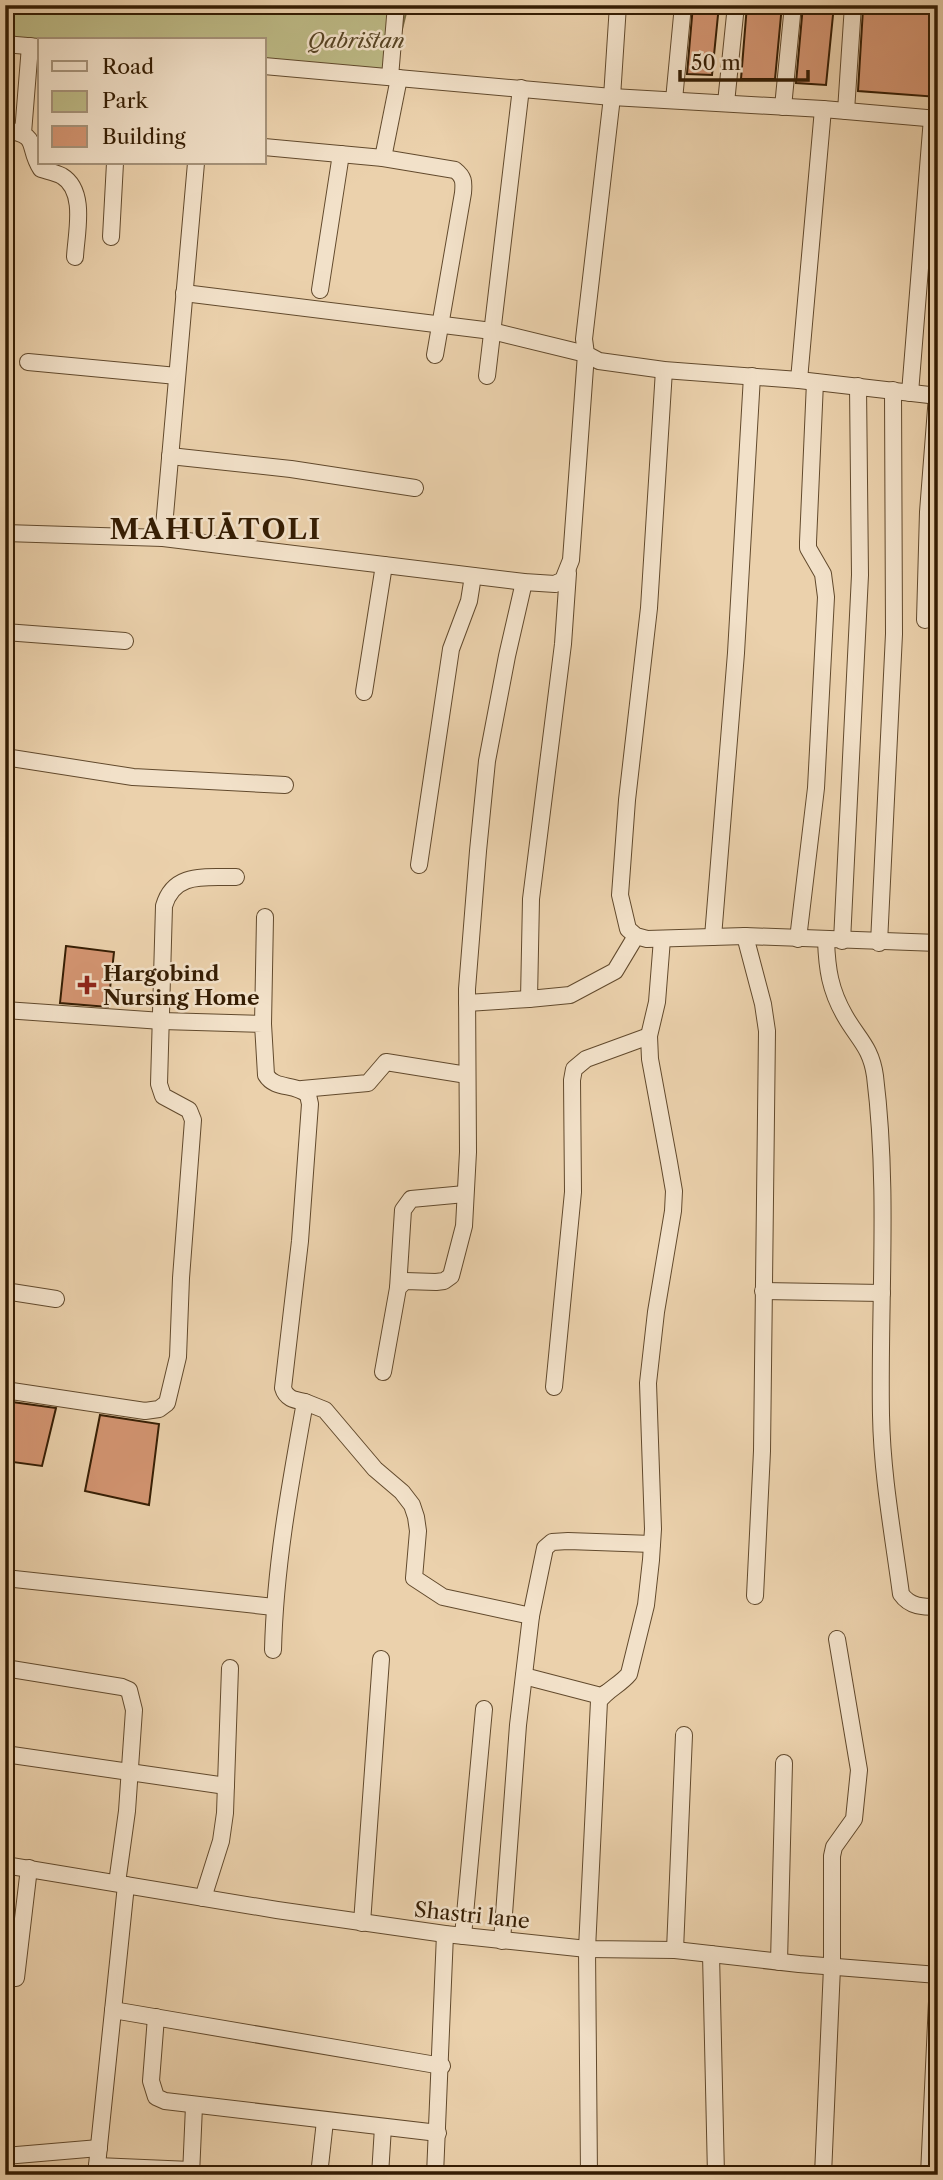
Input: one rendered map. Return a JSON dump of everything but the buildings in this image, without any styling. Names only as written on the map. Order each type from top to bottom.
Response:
[{"type":"street","points":[[383,158],[395,78],[396,5]]},
{"type":"street","points":[[529,999],[531,899],[563,644],[586,354],[584,339],[612,96],[618,5]]},
{"type":"street","points":[[674,100],[683,5]]},
{"type":"street","points":[[726,103],[736,5]]},
{"type":"street","points":[[783,107],[793,5]]},
{"type":"street","points":[[846,111],[853,5]]},
{"type":"street","points":[[5,44],[35,46],[23,133]]},
{"type":"street","points":[[266,66],[612,96],[935,119],[910,393]]},
{"type":"street","points":[[486,376],[520,88]]},
{"type":"street","points":[[798,939],[816,788],[826,597],[822,574],[808,548],[807,381],[823,109]]},
{"type":"street","points":[[5,130],[23,133],[30,139],[38,161]]},
{"type":"street","points":[[266,147],[383,158],[455,170],[461,175],[464,182],[435,355]]},
{"type":"street","points":[[320,290],[341,154]]},
{"type":"street","points":[[39,164],[41,169],[63,176],[76,195],[78,204],[75,257]]},
{"type":"street","points":[[111,237],[114,164]]},
{"type":"street","points":[[163,538],[196,164]]},
{"type":"street","points":[[184,293],[492,333],[586,354],[598,361],[664,370],[807,381],[938,396],[928,512],[925,620]]},
{"type":"street","points":[[28,362],[177,376]]},
{"type":"street","points":[[664,370],[649,608],[627,800],[620,895],[628,929],[636,936],[662,939],[745,936],[879,943],[938,943]]},
{"type":"street","points":[[712,937],[736,653],[752,376]]},
{"type":"street","points":[[858,386],[860,575],[829,982],[843,1013],[867,1047],[874,1072],[883,1200],[881,1416],[886,1485],[901,1594],[906,1601],[916,1605],[938,1607]]},
{"type":"street","points":[[879,943],[894,634],[893,390]]},
{"type":"street","points":[[170,456],[291,469],[415,488]]},
{"type":"street","points":[[5,533],[163,538],[524,582],[555,584],[563,580],[568,573]]},
{"type":"street","points":[[364,692],[384,565]]},
{"type":"street","points":[[419,865],[451,649],[469,601],[473,576]]},
{"type":"street","points":[[398,1288],[405,1281],[436,1282],[451,1276],[464,1226],[467,1003],[487,761],[506,656],[524,582]]},
{"type":"street","points":[[5,632],[125,641]]},
{"type":"street","points":[[5,757],[133,777],[285,785]]},
{"type":"street","points":[[5,1390],[145,1411],[159,1409],[167,1403],[178,1357],[193,1120],[189,1110],[163,1096],[159,1084],[163,922],[167,894],[174,886],[194,878],[236,877]]},
{"type":"street","points":[[265,917],[263,1024],[267,1075],[270,1081],[302,1089],[368,1083],[386,1062],[467,1075]]},
{"type":"street","points":[[467,1003],[569,995],[615,971],[636,936]]},
{"type":"street","points":[[745,936],[763,1004],[767,1031],[762,1451],[755,1595]]},
{"type":"street","points":[[523,1676],[601,1696],[622,1683],[629,1674],[646,1605],[652,1544],[648,1383],[674,1191],[650,1059],[649,1036],[657,1002],[662,939]]},
{"type":"street","points":[[5,1010],[162,1021],[263,1024]]},
{"type":"street","points":[[554,1387],[573,1192],[574,1069],[586,1059],[649,1036]]},
{"type":"street","points":[[302,1089],[308,1095],[310,1104],[300,1241],[283,1388],[285,1394],[289,1398],[325,1410],[375,1469],[402,1492],[412,1505],[418,1531],[414,1578],[443,1597],[531,1616]]},
{"type":"street","points":[[383,1372],[398,1288],[403,1210],[406,1203],[411,1199],[466,1194]]},
{"type":"street","points":[[5,1291],[56,1299]]},
{"type":"street","points":[[763,1291],[883,1293]]},
{"type":"street","points":[[273,1650],[281,1536],[305,1402]]},
{"type":"street","points":[[502,1941],[523,1676],[531,1616],[545,1548],[552,1542],[652,1544]]},
{"type":"street","points":[[5,1578],[274,1607]]},
{"type":"street","points":[[823,2175],[832,1966],[832,1856],[834,1847],[854,1819],[859,1770],[837,1639]]},
{"type":"street","points":[[362,1923],[381,1659]]},
{"type":"street","points":[[5,1668],[122,1687],[129,1690],[134,1710],[113,2010],[97,2170],[191,2172],[194,2106]]},
{"type":"street","points":[[203,1898],[221,1841],[225,1813],[230,1668]]},
{"type":"street","points":[[589,2175],[587,1949],[599,1701],[606,1693]]},
{"type":"street","points":[[463,1936],[484,1709]]},
{"type":"street","points":[[675,1950],[684,1735]]},
{"type":"street","points":[[5,1754],[226,1786]]},
{"type":"street","points":[[779,1962],[784,1763]]},
{"type":"street","name":"Shastri lane","points":[[5,1865],[362,1923],[502,1941],[587,1949],[675,1950],[938,1977]]},
{"type":"street","points":[[16,1978],[29,1868]]},
{"type":"street","points":[[436,2175],[445,1934]]},
{"type":"street","points":[[711,1954],[716,2175]]},
{"type":"street","points":[[929,2175],[938,1977]]},
{"type":"street","points":[[113,2010],[442,2066]]},
{"type":"street","points":[[156,2017],[152,2089],[156,2097],[165,2101],[438,2133]]},
{"type":"street","points":[[319,2175],[325,2120]]},
{"type":"street","points":[[380,2175],[383,2127]]},
{"type":"street","points":[[5,2156],[99,2148]]},
{"type":"green space","name":"Qabristan","points":[[5,5],[408,5],[390,77],[266,66],[266,38],[38,40],[5,37]]},
{"type":"place","name":"Hargobind Nursing Home","points":[[87,985]]},
{"type":"district","name":"MAHUĀTOLI","points":[[216,529]]}]
